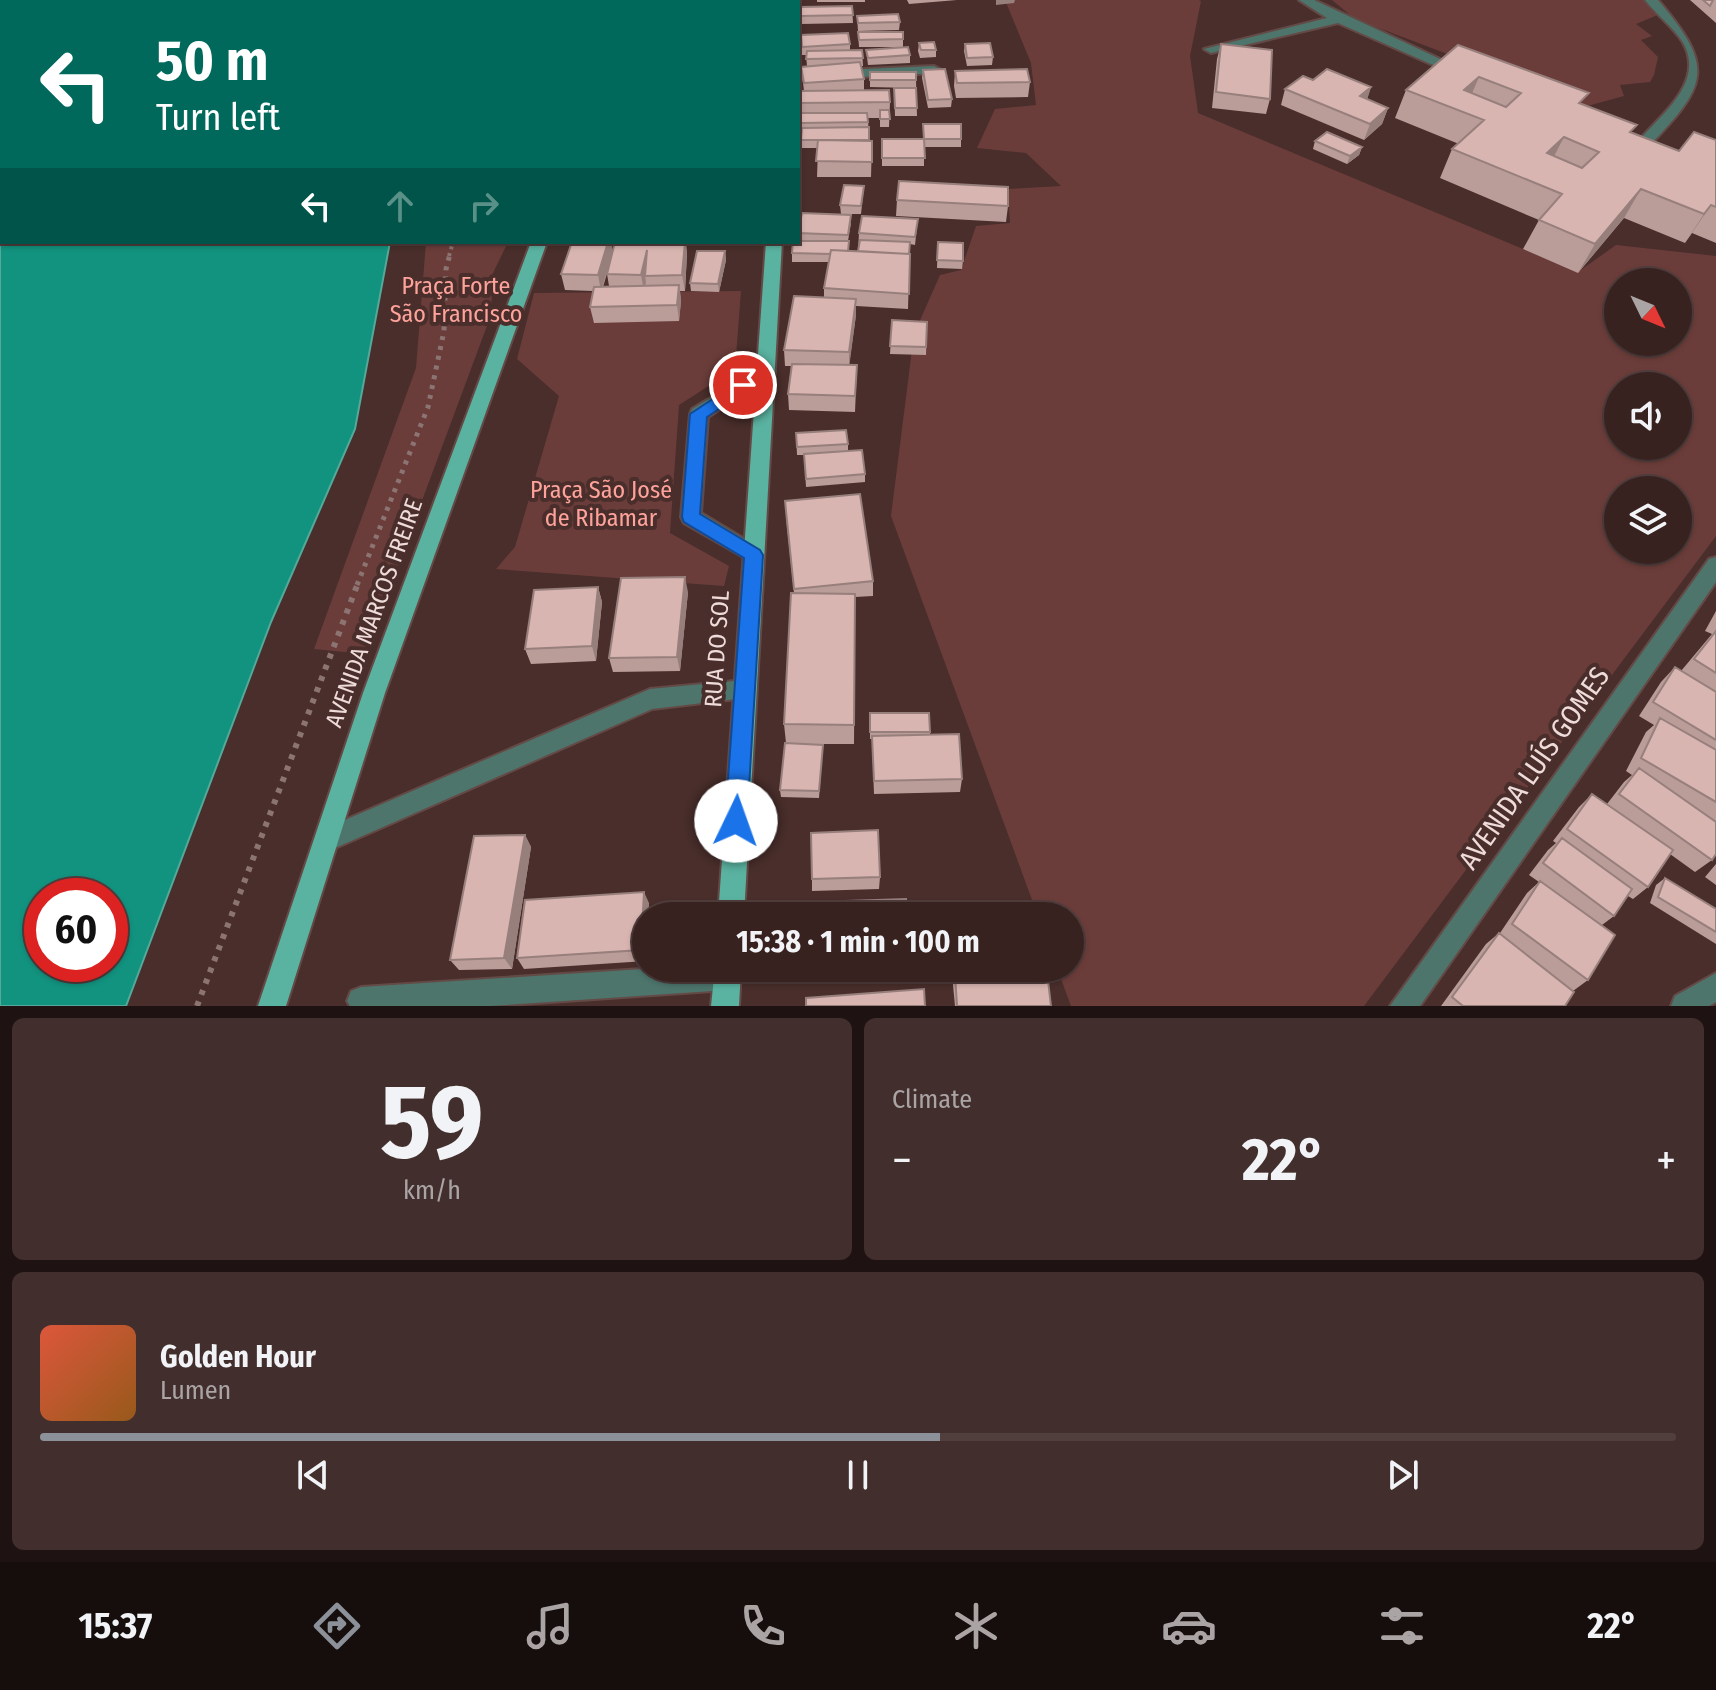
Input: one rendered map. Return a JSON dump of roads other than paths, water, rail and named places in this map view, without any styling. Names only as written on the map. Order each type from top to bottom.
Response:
[{"type":"main road","name":"AVENIDA MARCOS FREIRE","points":[[272,1006],[374,693],[538,244]]},
{"type":"main road","name":"RUA DO SOL","points":[[732,902],[774,244]]},
{"type":"main road","points":[[725,1006],[727,982]]},
{"type":"street","points":[[1305,0],[1339,19],[1483,80]]},
{"type":"street","points":[[1319,8],[1334,0]]},
{"type":"street","points":[[1642,145],[1682,101],[1697,75],[1692,45],[1651,0]]},
{"type":"street","points":[[1211,49],[1339,19]]},
{"type":"street","points":[[800,76],[934,70]]},
{"type":"street","points":[[754,555],[691,517],[699,414],[766,371]]},
{"type":"street","name":"AVENIDA LUÍS GOMES","points":[[1404,1006],[1716,565]]},
{"type":"street","points":[[326,840],[650,699],[745,690]]},
{"type":"street","points":[[361,1001],[632,980]]},
{"type":"street","points":[[1685,1006],[1716,986]]},
{"type":"water","points":[[0,244],[390,244],[355,429],[271,622],[126,1006],[0,1006]]},
{"type":"park label","name":"Praça Forte São Francisco","points":[[456,300]]},
{"type":"park label","name":"Praça São José de Ribamar","points":[[601,504]]}]
